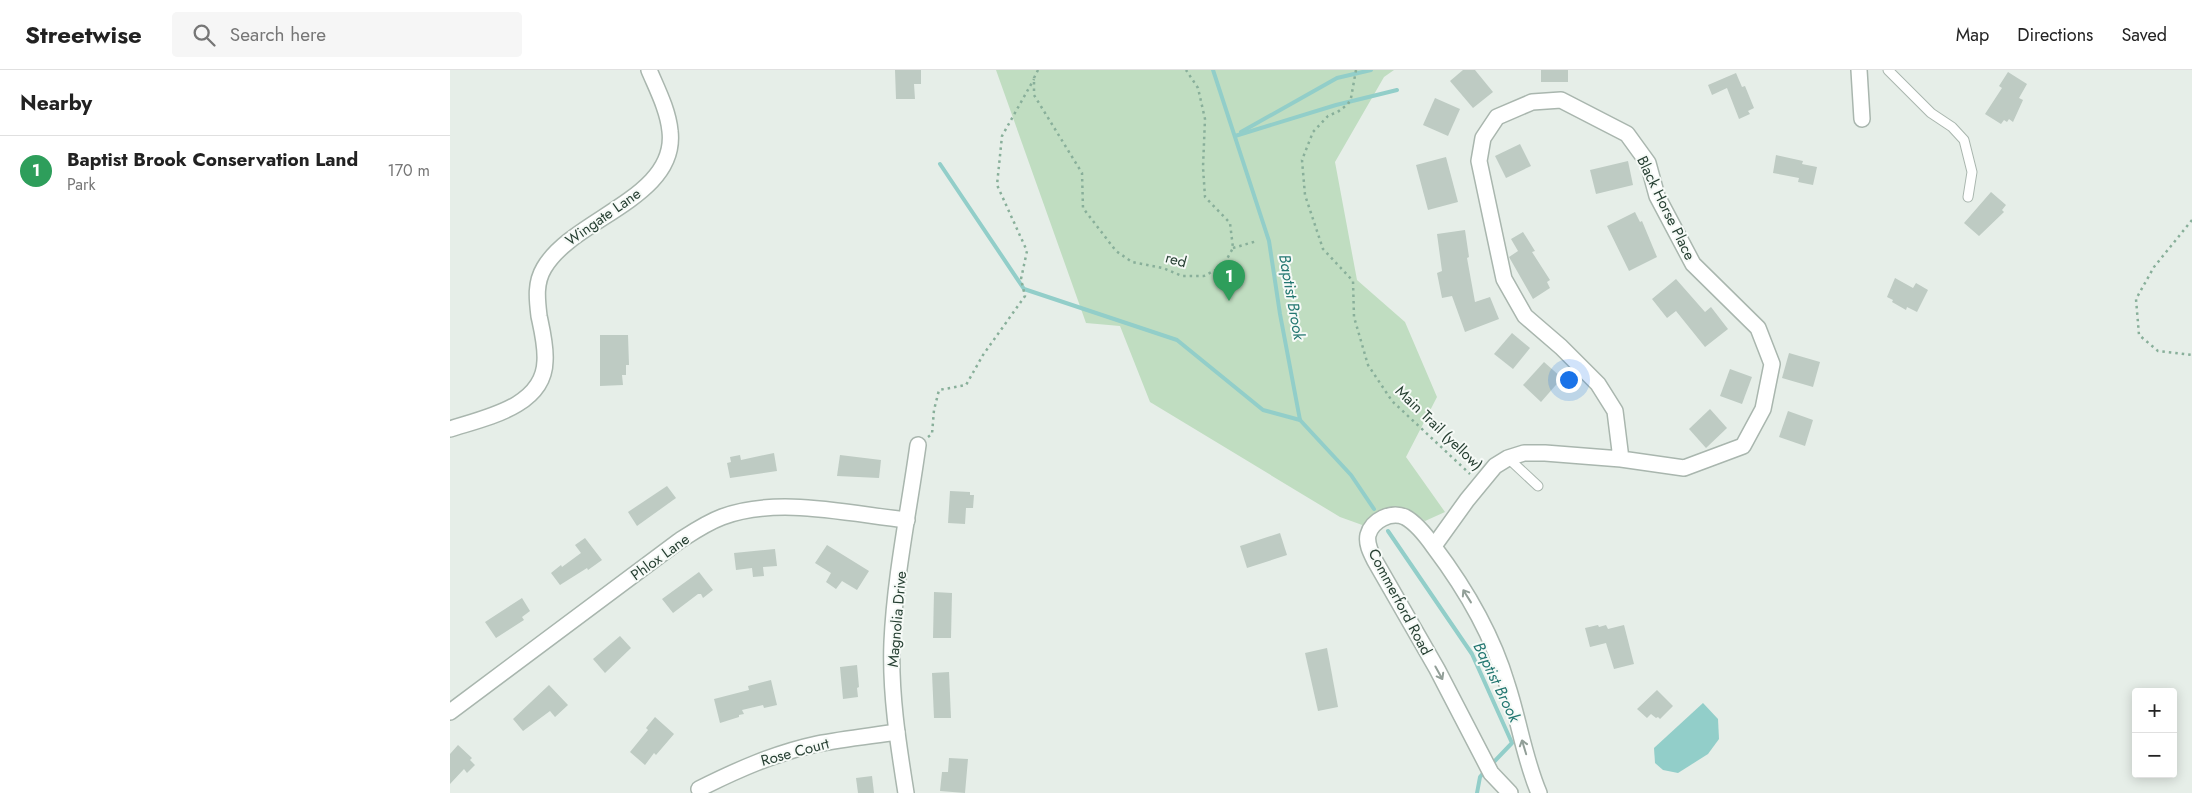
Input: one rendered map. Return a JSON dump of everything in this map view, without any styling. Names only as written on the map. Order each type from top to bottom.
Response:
[{"type":"street","name":"Wingate Lane","points":[[450,429],[506,410],[527,397],[536,388],[542,378],[546,362],[537,294],[538,280],[544,268],[562,245],[641,191],[660,168],[668,150],[670,132],[665,112],[649,70]]},
{"type":"street","points":[[1859,70],[1862,119]]},
{"type":"street","name":"Black Horse Place","points":[[1434,546],[1480,483],[1495,466],[1508,458],[1524,453],[1545,453],[1684,468],[1743,446],[1764,409],[1772,364],[1758,328],[1693,264],[1657,196],[1648,163],[1627,134],[1561,100],[1532,102],[1497,117],[1483,138],[1479,161],[1504,279],[1525,316],[1561,347],[1598,384],[1611,404],[1615,411],[1621,460]]},
{"type":"street","name":"Magnolia Drive","points":[[906,793],[897,732],[892,643],[894,614],[918,445]]},
{"type":"street","name":"Phlox Lane","points":[[450,712],[679,542],[703,526],[722,517],[754,509],[781,506],[907,520]]},
{"type":"street","name":"Commerford Road","points":[[1510,793],[1491,773],[1437,669],[1375,561],[1369,547],[1368,536],[1373,526],[1384,517],[1395,515],[1410,521],[1434,546],[1474,606],[1492,642],[1508,684],[1522,739],[1539,793]]},
{"type":"street","name":"Rose Court","points":[[699,789],[764,760],[791,751],[817,744],[897,732]]},
{"type":"lane","points":[[1888,70],[1931,113],[1952,127],[1964,140],[1972,172],[1968,197]]},
{"type":"lane","points":[[1508,458],[1538,486]]},
{"type":"path","points":[[918,445],[932,434],[934,410],[939,390],[966,385],[983,355],[1025,296],[1021,279],[1027,251],[997,185],[1002,136],[1038,70]]},
{"type":"path","points":[[1186,70],[1198,88],[1205,119],[1203,167],[1205,197],[1230,224],[1233,248],[1258,241]]},
{"type":"path","name":"Main Trail (yellow)","points":[[1356,70],[1351,98],[1348,104],[1328,116],[1312,132],[1302,160],[1305,195],[1323,249],[1353,281],[1354,317],[1368,365],[1392,401],[1480,483]]},
{"type":"path","name":"red","points":[[1034,78],[1034,95],[1082,173],[1083,208],[1116,251],[1132,262],[1163,268],[1182,276],[1204,276],[1223,266],[1233,248]]},
{"type":"path","points":[[2192,220],[2154,267],[2136,299],[2140,334],[2158,351],[2192,355]]},
{"type":"green space","points":[[996,70],[1394,70],[1384,77],[1335,162],[1357,280],[1405,322],[1437,397],[1406,457],[1445,512],[1425,521],[1411,511],[1403,509],[1365,526],[1340,517],[1150,402],[1120,326],[1086,323]]},
{"type":"water","points":[[1703,703],[1718,719],[1719,739],[1708,754],[1678,773],[1663,770],[1655,763],[1654,748]]},
{"type":"building","points":[[895,70],[921,70],[921,84],[914,84],[915,99],[896,99]]},
{"type":"building","points":[[1463,70],[1475,70],[1493,92],[1473,108],[1450,81]]},
{"type":"building","points":[[1541,70],[1568,70],[1568,82],[1541,82]]},
{"type":"building","points":[[2008,72],[2027,84],[2019,98],[2023,100],[2013,122],[2009,119],[2007,122],[2004,120],[2001,124],[1985,114],[2002,88],[1999,86]]},
{"type":"building","points":[[1736,73],[1742,87],[1745,86],[1754,108],[1748,111],[1750,114],[1739,119],[1727,88],[1712,95],[1708,85]]},
{"type":"building","points":[[1435,98],[1460,109],[1448,136],[1423,125]]},
{"type":"building","points":[[1520,144],[1531,166],[1506,178],[1495,156]]},
{"type":"building","points":[[1776,155],[1803,161],[1802,164],[1817,167],[1813,185],[1798,182],[1799,178],[1773,173]]},
{"type":"building","points":[[1446,157],[1458,202],[1428,210],[1416,165]]},
{"type":"building","points":[[1628,161],[1633,185],[1596,194],[1590,170]]},
{"type":"building","points":[[1991,192],[2006,205],[2002,210],[2004,212],[1979,236],[1964,223]]},
{"type":"building","points":[[1635,212],[1640,222],[1642,221],[1657,257],[1629,271],[1607,226]]},
{"type":"building","points":[[1465,230],[1469,257],[1467,258],[1475,302],[1490,297],[1499,319],[1465,332],[1452,296],[1442,298],[1437,273],[1442,271],[1437,234]]},
{"type":"building","points":[[1523,232],[1535,251],[1532,252],[1550,280],[1547,282],[1550,288],[1533,299],[1509,257],[1518,251],[1511,239]]},
{"type":"building","points":[[1895,278],[1913,288],[1916,283],[1928,290],[1917,312],[1907,307],[1906,310],[1887,297]]},
{"type":"building","points":[[1676,279],[1705,312],[1711,307],[1728,329],[1705,347],[1676,311],[1667,318],[1652,299]]},
{"type":"building","points":[[1512,333],[1530,348],[1513,369],[1494,354]]},
{"type":"building","points":[[600,335],[628,335],[629,365],[626,365],[626,375],[622,375],[623,385],[600,386]]},
{"type":"building","points":[[1789,353],[1820,362],[1813,387],[1782,378]]},
{"type":"building","points":[[1544,362],[1562,378],[1541,402],[1523,385]]},
{"type":"building","points":[[1730,369],[1752,377],[1742,404],[1720,396]]},
{"type":"building","points":[[1710,409],[1727,428],[1706,448],[1689,429]]},
{"type":"building","points":[[1788,411],[1813,420],[1805,446],[1779,437]]},
{"type":"building","points":[[774,453],[777,471],[730,478],[727,463],[731,462],[730,457],[740,455],[741,460]]},
{"type":"building","points":[[840,455],[881,460],[879,478],[837,476]]},
{"type":"building","points":[[667,486],[676,498],[637,526],[628,512]]},
{"type":"building","points":[[950,491],[970,492],[970,495],[974,495],[973,508],[966,508],[965,524],[948,523]]},
{"type":"building","points":[[1280,533],[1287,555],[1247,568],[1240,546]]},
{"type":"building","points":[[585,538],[602,560],[560,585],[551,573],[581,553],[575,545]]},
{"type":"building","points":[[827,545],[869,571],[857,590],[842,581],[836,589],[826,582],[831,573],[815,563]]},
{"type":"building","points":[[775,549],[777,566],[763,567],[764,576],[753,577],[752,568],[736,570],[734,553]]},
{"type":"building","points":[[699,572],[713,590],[703,598],[701,594],[698,594],[673,613],[662,599]]},
{"type":"building","points":[[934,592],[952,593],[951,638],[933,638]]},
{"type":"building","points":[[522,598],[530,611],[522,617],[524,620],[496,638],[485,622]]},
{"type":"building","points":[[1598,625],[1599,627],[1606,625],[1608,629],[1624,625],[1634,664],[1614,669],[1606,643],[1590,647],[1585,628]]},
{"type":"building","points":[[620,636],[631,648],[605,673],[593,659]]},
{"type":"building","points":[[1327,648],[1338,707],[1318,711],[1305,653]]},
{"type":"building","points":[[857,665],[858,697],[843,699],[840,667]]},
{"type":"building","points":[[949,672],[951,718],[934,718],[932,673]]},
{"type":"building","points":[[771,680],[777,705],[764,708],[763,705],[742,710],[744,714],[739,715],[739,717],[720,723],[714,699],[749,690],[748,686]]},
{"type":"building","points":[[549,685],[568,705],[555,717],[550,711],[523,731],[513,719]]},
{"type":"building","points":[[1657,690],[1673,706],[1660,719],[1651,714],[1647,718],[1637,709]]},
{"type":"building","points":[[655,717],[674,734],[656,755],[654,753],[645,765],[630,752],[648,730],[646,728]]},
{"type":"building","points":[[458,745],[472,758],[470,760],[475,765],[467,773],[464,769],[450,784],[450,754]]},
{"type":"building","points":[[949,758],[968,759],[965,793],[940,791],[942,772],[948,772]]},
{"type":"building","points":[[872,776],[874,793],[858,793],[856,778]]},
{"type":"waterway","name":"Baptist Brook","points":[[1213,70],[1269,241],[1280,314],[1300,420],[1351,475],[1374,509]]},
{"type":"waterway","points":[[1241,132],[1337,78],[1371,70]]},
{"type":"waterway","points":[[1235,136],[1336,105],[1397,90]]},
{"type":"waterway","points":[[940,164],[1024,289],[1177,340],[1263,410],[1300,420]]},
{"type":"waterway","name":"Baptist Brook","points":[[1388,531],[1472,654],[1512,743],[1490,766]]},
{"type":"waterway","name":"Baptist Brook","points":[[1477,793],[1480,777],[1485,771]]},
{"type":"place","name":"Baptist Brook Conservation Land","points":[[1229,301]]}]
